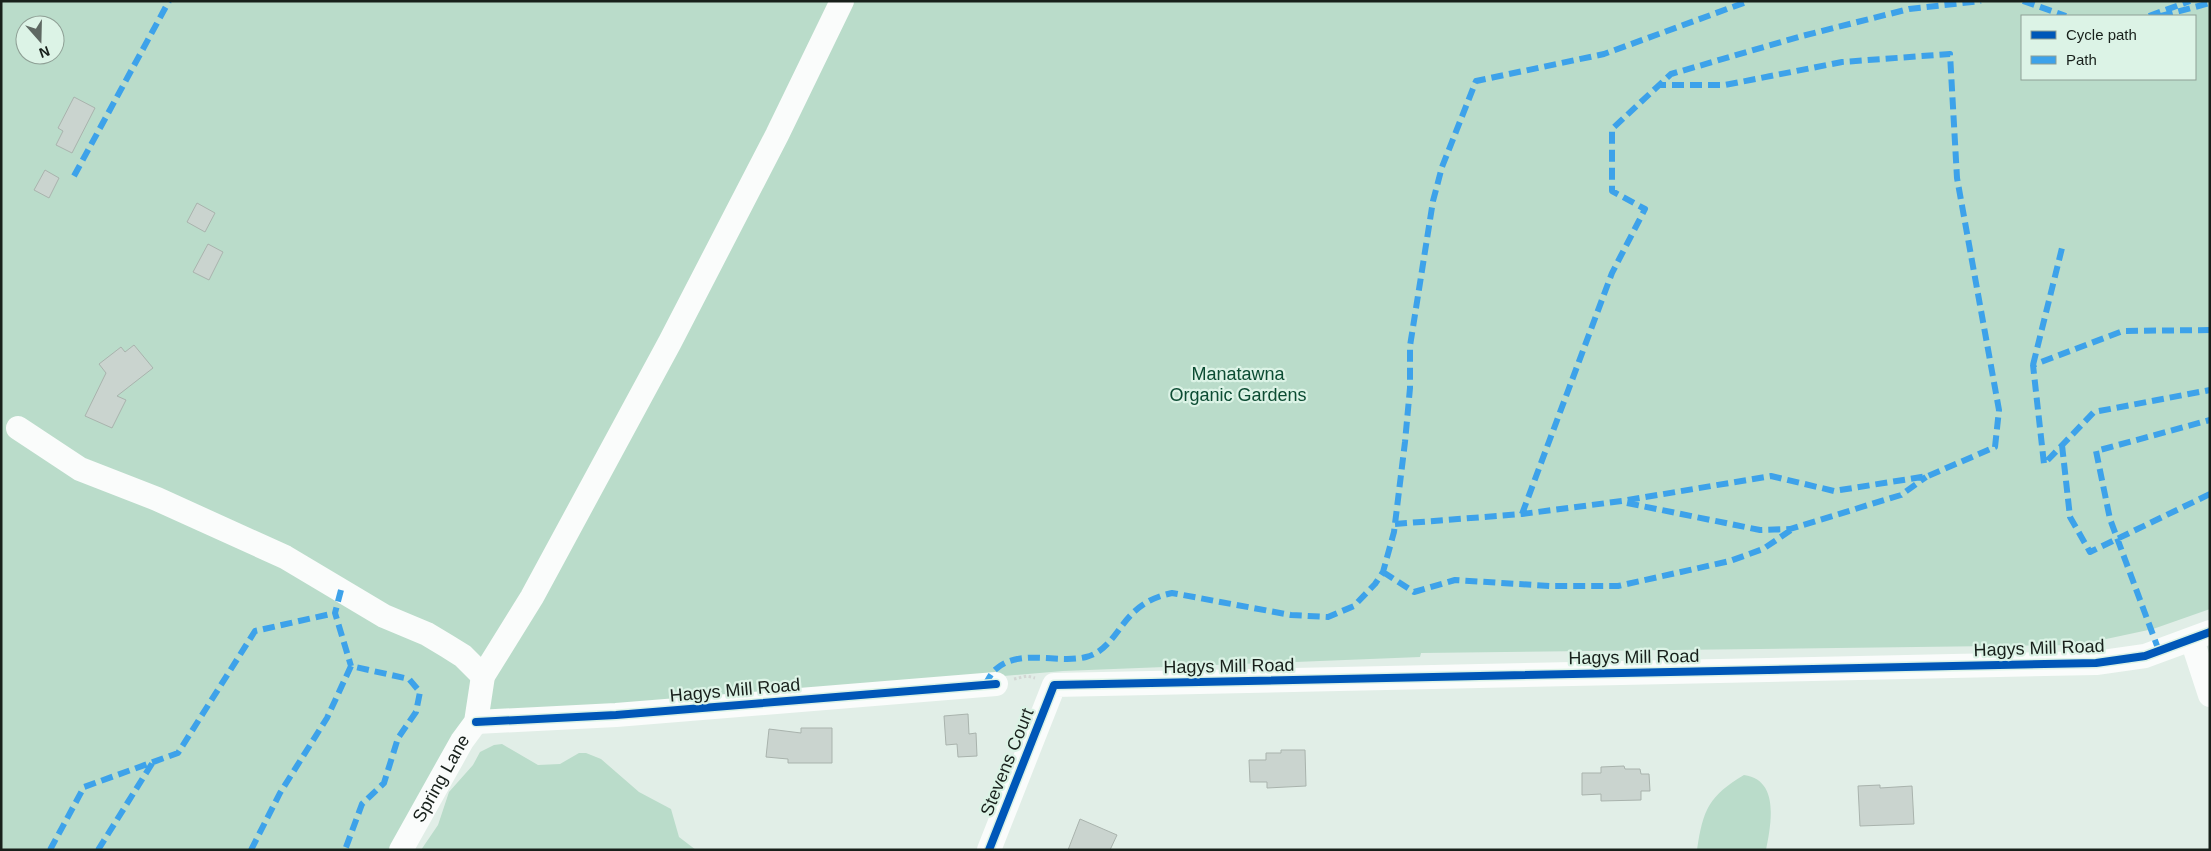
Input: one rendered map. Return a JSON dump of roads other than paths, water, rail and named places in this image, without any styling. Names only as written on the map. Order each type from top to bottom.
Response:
[{"type":"street","points":[[18,428],[80,469],[214,523],[285,557],[384,616],[426,634],[447,646],[463,656],[483,676],[532,597],[670,342],[777,135],[842,1]]},
{"type":"street","points":[[2201,636],[2210,695]]},
{"type":"street","name":"Hagys Mill Road","points":[[1054,685],[2096,663],[2145,656],[2201,636]]},
{"type":"street","name":"Spring Lane","points":[[401,850],[462,741],[476,722],[483,676]]},
{"type":"street","name":"Hagys Mill Road","points":[[476,722],[616,716],[996,684]]},
{"type":"street","name":"Stevens Court","points":[[989,850],[1054,685]]},
{"type":"park label","name":"Manatawna Organic Gardens","points":[[1238,384]]}]
